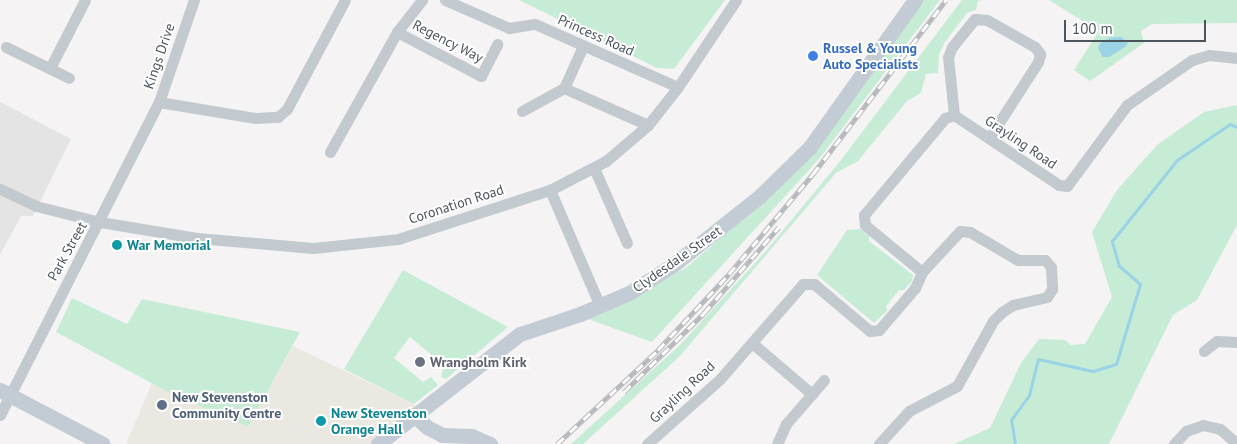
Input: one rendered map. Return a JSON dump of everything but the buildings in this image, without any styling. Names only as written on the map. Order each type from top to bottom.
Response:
[{"type":"main road","name":"Clydesdale Street","points":[[378,444],[520,334],[600,306],[673,265],[760,196],[796,163],[915,0]]},
{"type":"main road","points":[[5,393],[103,444]]},
{"type":"main road","points":[[414,415],[427,427],[442,435],[471,436],[490,444]]},
{"type":"street","points":[[50,68],[85,0]]},
{"type":"street","name":"Kings Drive","points":[[149,121],[160,102],[194,0]]},
{"type":"street","points":[[160,102],[256,118],[278,117],[287,110],[345,0]]},
{"type":"street","points":[[330,152],[397,32],[422,0]]},
{"type":"street","name":"Princess Road","points":[[445,0],[492,23],[509,28],[535,24],[678,87]]},
{"type":"street","name":"Coronation Road","points":[[0,189],[36,206],[100,222],[197,238],[313,248],[398,239],[550,190],[594,168],[648,125],[678,87],[736,0]]},
{"type":"street","points":[[922,272],[865,225],[864,215],[945,118],[954,115],[948,57],[952,47],[974,19],[987,20],[1035,47],[1040,54],[1038,62],[989,138]]},
{"type":"street","name":"Regency Way","points":[[397,32],[481,76],[497,44]]},
{"type":"street","points":[[522,111],[564,88],[583,46]]},
{"type":"street","points":[[6,47],[69,78]]},
{"type":"street","name":"Grayling Road","points":[[954,115],[1059,185],[1067,186],[1127,105],[1192,60],[1209,55],[1237,58]]},
{"type":"street","points":[[564,88],[648,125]]},
{"type":"street","name":"Park Street","points":[[0,416],[5,393],[100,222],[149,121]]},
{"type":"street","points":[[594,168],[627,243]]},
{"type":"street","points":[[550,190],[600,306]]},
{"type":"street","name":"Grayling Road","points":[[647,444],[720,379],[799,286],[808,282],[814,284],[870,331],[879,330],[915,288],[922,272],[960,230],[970,232],[1018,260],[1041,258],[1051,267],[1052,290],[1047,297],[1012,305],[1002,312],[993,321],[957,386],[909,411],[879,444]]},
{"type":"street","points":[[1204,351],[1217,341],[1237,342]]},
{"type":"street","points":[[752,343],[812,394]]},
{"type":"street","points":[[777,444],[786,424],[824,380]]},
{"type":"street","points":[[1174,444],[1186,430],[1202,425],[1220,429],[1236,439]]},
{"type":"shaded area","points":[[0,102],[71,139],[33,216],[21,216],[0,255]]},
{"type":"shaded area","points":[[293,346],[414,404],[417,413],[389,444],[126,444],[152,383],[248,427]]},
{"type":"green space","points":[[519,0],[725,0],[674,69],[657,68]]},
{"type":"green space","points":[[923,0],[940,0],[819,159],[652,342],[588,319],[622,304],[687,267],[786,181],[811,157]]},
{"type":"green space","points":[[962,0],[982,0],[978,1],[976,10],[967,13],[945,42],[939,55],[938,73],[926,74],[921,93],[907,101],[858,161],[836,173],[679,357],[583,444],[571,444],[680,345],[765,252],[841,160]]},
{"type":"green space","points":[[1049,0],[1237,0],[1237,23],[1152,24],[1141,31],[1144,43],[1090,81],[1074,70],[1099,31]]},
{"type":"green space","points":[[1237,105],[1237,225],[1197,300],[1173,315],[1109,444],[954,444],[990,428],[1021,363],[1039,339],[1065,340],[1071,345],[1085,344],[1112,297],[1092,232],[1117,190],[1157,145],[1204,112]]},
{"type":"green space","points":[[860,229],[869,236],[869,241],[913,275],[912,281],[904,290],[899,290],[886,306],[887,311],[874,323],[817,275],[847,230]]},
{"type":"green space","points":[[403,270],[508,327],[446,379],[441,377],[444,365],[410,337],[394,358],[423,382],[431,377],[438,385],[414,404],[344,369]]},
{"type":"green space","points":[[72,298],[127,324],[142,299],[300,332],[248,427],[172,394],[56,332]]},
{"type":"water","points":[[1121,37],[1128,42],[1126,46],[1109,57],[1103,57],[1098,48],[1100,44],[1109,38]]},
{"type":"waterway","points":[[1015,444],[1011,420],[1029,395],[1038,359],[1093,371],[1116,364],[1140,284],[1119,266],[1112,241],[1177,160],[1230,124],[1237,127]]},
{"type":"railway","points":[[557,444],[658,350],[729,274],[813,174],[946,0]]},
{"type":"railway","points":[[624,392],[704,313],[779,227]]},
{"type":"place","name":"Russel & Young Auto Specialists","points":[[813,56]]},
{"type":"place","name":"War Memorial","points":[[117,245]]},
{"type":"place","name":"Wrangholm Kirk","points":[[420,362]]},
{"type":"place","name":"New Stevenston Community Centre","points":[[162,405]]},
{"type":"place","name":"New Stevenston Orange Hall","points":[[321,421]]}]
